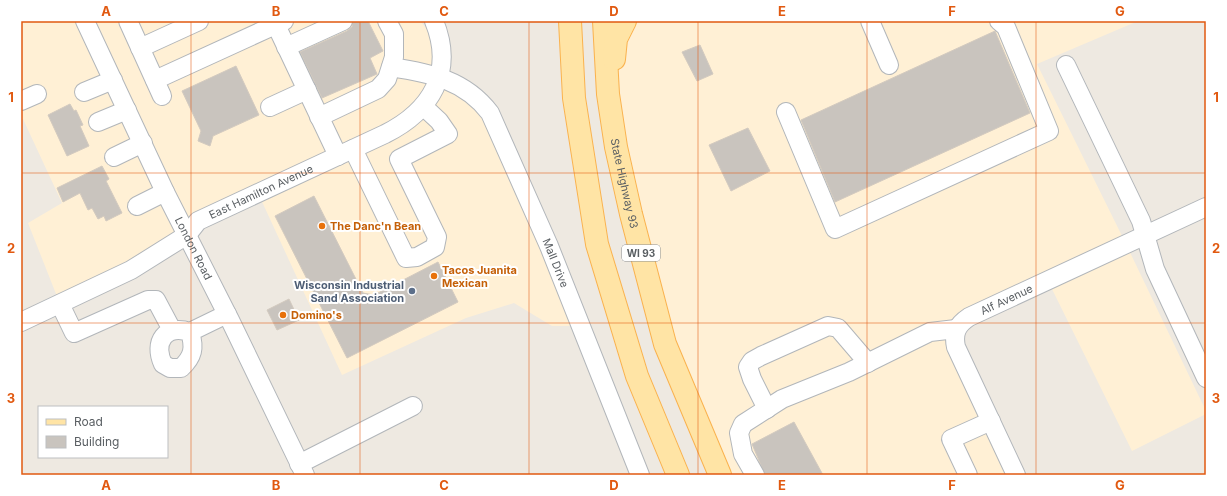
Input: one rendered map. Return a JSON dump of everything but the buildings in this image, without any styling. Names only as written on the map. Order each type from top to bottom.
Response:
[{"type":"main road","points":[[558,21],[572,62]]},
{"type":"main road","points":[[570,21],[574,98],[597,244],[637,376],[678,475]]},
{"type":"main road","name":"State Highway 93","points":[[604,21],[608,94],[617,154],[665,344],[720,475]]},
{"type":"main road","points":[[608,94],[616,39],[625,21]]},
{"type":"street","name":"London Road","points":[[85,21],[165,192],[227,314],[302,470]]},
{"type":"street","points":[[128,21],[162,96]]},
{"type":"street","points":[[140,48],[199,21]]},
{"type":"street","points":[[286,47],[343,21]]},
{"type":"street","points":[[319,117],[378,89],[387,79],[391,67],[394,34],[387,21]]},
{"type":"street","name":"East Hamilton Avenue","points":[[21,322],[131,270],[187,235],[198,221],[400,126],[424,106],[433,92],[439,76],[440,44],[434,21]]},
{"type":"street","points":[[870,21],[889,65]]},
{"type":"street","points":[[155,80],[280,23],[286,47],[319,117],[346,152],[406,258],[418,257],[435,247],[437,237],[399,159],[448,134],[439,121],[424,106]]},
{"type":"street","points":[[786,112],[835,229],[1049,131],[1008,23]]},
{"type":"street","points":[[1066,65],[1146,235],[1155,270],[1206,378]]},
{"type":"street","name":"Mall Drive","points":[[391,67],[439,76],[471,93],[482,102],[490,113],[549,246],[640,475]]},
{"type":"street","points":[[84,92],[113,80]]},
{"type":"street","points":[[270,107],[307,90]]},
{"type":"street","points":[[98,122],[127,110]]},
{"type":"street","points":[[400,126],[414,151]]},
{"type":"street","points":[[114,157],[143,143]]},
{"type":"street","points":[[137,206],[165,192]]},
{"type":"street","name":"Alf Avenue","points":[[956,329],[969,317],[1206,207]]},
{"type":"street","points":[[60,304],[74,333],[148,300],[156,300],[172,330]]},
{"type":"street","points":[[190,332],[193,343],[192,354],[189,361],[181,368],[170,368],[163,364],[159,355],[159,345],[164,336],[172,330],[179,329],[190,332],[227,314]]},
{"type":"street","points":[[767,409],[752,379],[748,367],[752,361],[761,356],[828,326],[838,328],[868,363]]},
{"type":"street","points":[[755,475],[743,454],[739,434],[743,424],[782,399],[849,372],[930,332],[956,329],[954,338],[956,347],[1016,475]]},
{"type":"street","points":[[302,470],[413,406]]},
{"type":"street","points":[[968,475],[951,439],[991,421]]},
{"type":"shaded area","points":[[21,21],[420,21],[440,44],[440,64],[471,93],[580,326],[552,326],[514,303],[466,318],[342,375],[258,193],[60,304],[28,223],[62,203],[23,119],[21,119]]},
{"type":"shaded area","points":[[625,21],[1138,21],[1037,64],[1126,244],[1206,411],[1206,414],[1132,451],[1048,281],[956,329],[1016,475],[720,475],[665,344],[616,147],[616,39]]},
{"type":"place","name":"The Danc'n Bean","points":[[322,226]]},
{"type":"place","name":"Tacos Juanita Mexican","points":[[434,276]]},
{"type":"place","name":"Wisconsin Industrial Sand Association","points":[[412,291]]},
{"type":"place","name":"Domino's","points":[[283,315]]}]
